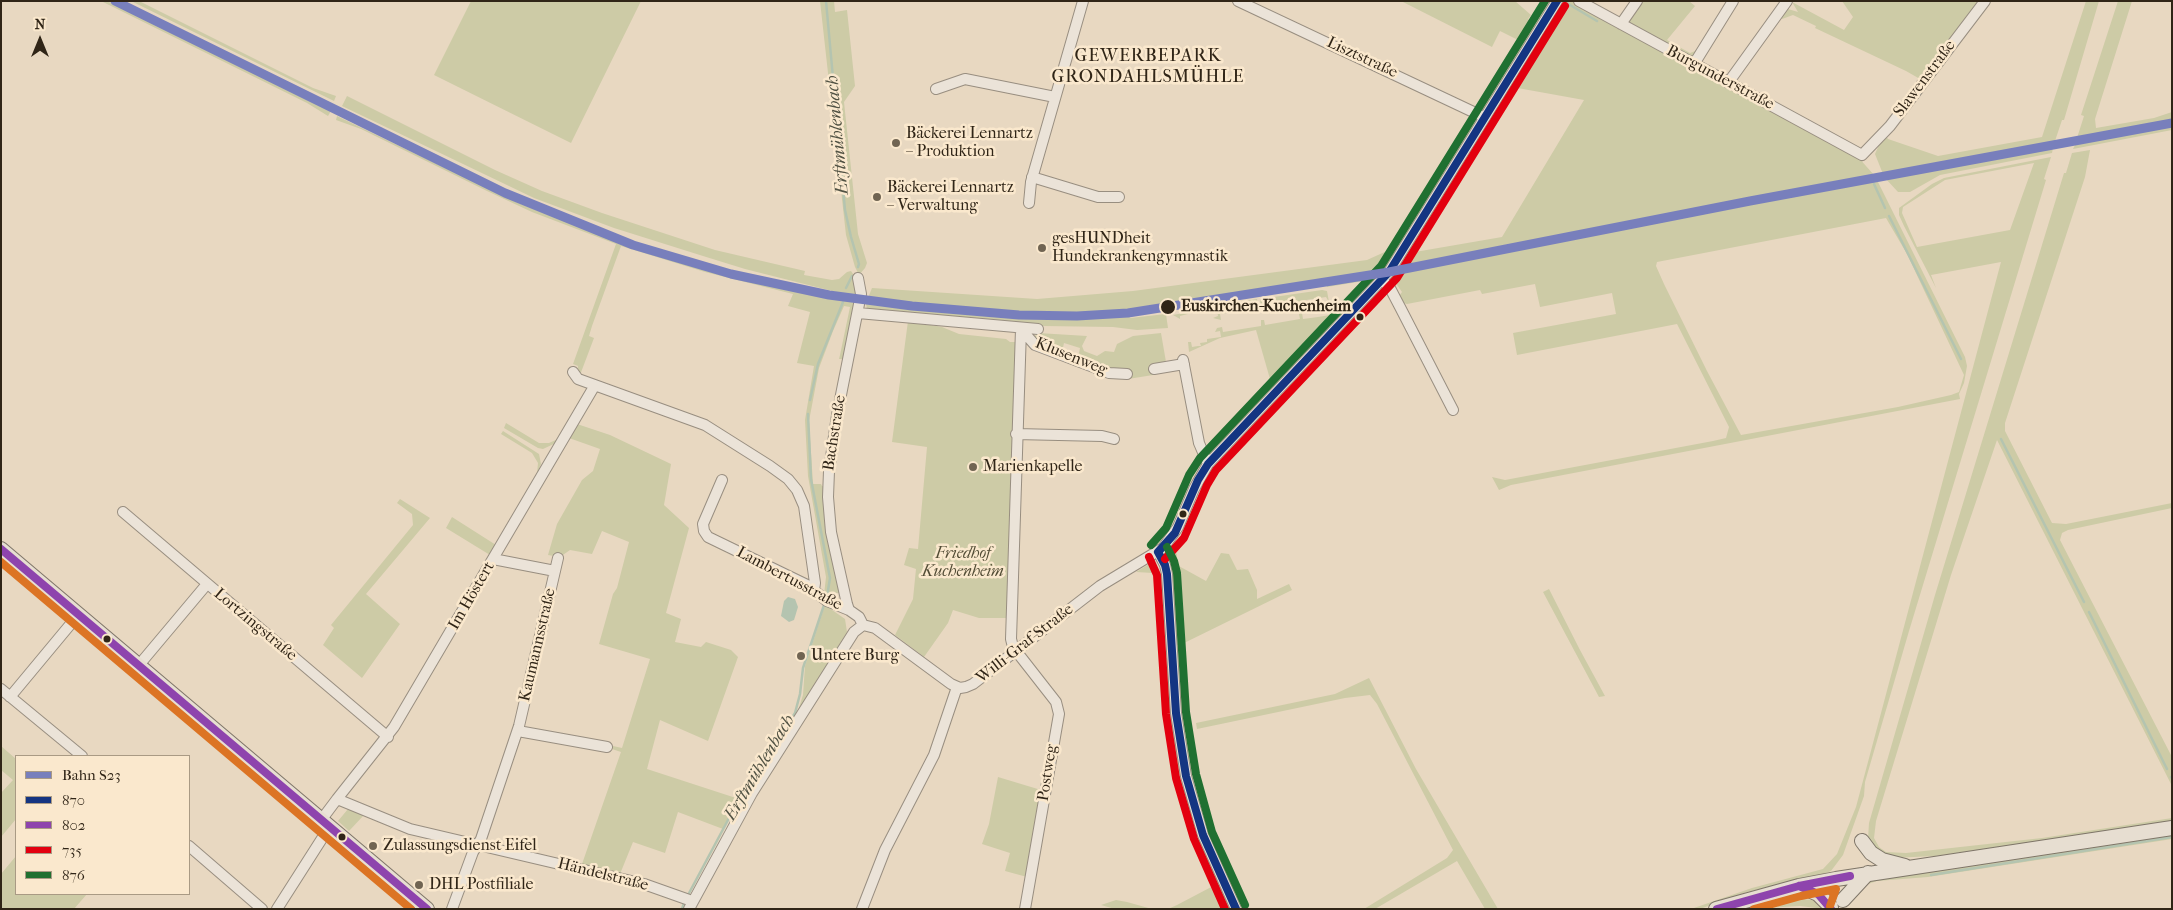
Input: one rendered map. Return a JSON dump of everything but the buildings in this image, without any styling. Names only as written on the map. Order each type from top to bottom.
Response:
[{"type":"main road","points":[[1,549],[427,909]]},
{"type":"main road","points":[[1716,909],[1799,886],[1843,878],[2172,828]]},
{"type":"main road","points":[[1862,840],[1871,853],[1882,860],[1910,867]]},
{"type":"main road","points":[[1836,906],[1868,874]]},
{"type":"main road","points":[[1836,906],[1843,878]]},
{"type":"main road","points":[[1799,886],[1818,894],[1836,906]]},
{"type":"street","points":[[1030,203],[1032,177],[1083,1]]},
{"type":"street","name":"Lisztstraße","points":[[1238,1],[1484,117]]},
{"type":"street","name":"Willi-Graf-Straße","points":[[862,909],[885,850],[934,755],[956,687],[966,687],[973,684],[1100,586],[1158,552],[1175,533],[1194,489],[1208,464],[1352,310],[1382,281],[1557,1]]},
{"type":"street","name":"Burgunderstraße","points":[[1579,1],[1862,155]]},
{"type":"street","points":[[1621,24],[1637,1]]},
{"type":"street","points":[[1694,64],[1733,1]]},
{"type":"street","points":[[1728,83],[1788,1]]},
{"type":"street","name":"Slawenstraße","points":[[1862,155],[1890,126],[1985,1]]},
{"type":"street","points":[[936,89],[965,78],[1055,97]]},
{"type":"street","points":[[1032,177],[1098,197],[1119,197]]},
{"type":"street","name":"Bachstraße","points":[[844,589],[832,532],[828,485],[841,393],[861,294],[858,278]]},
{"type":"street","points":[[1382,281],[1390,288],[1453,410]]},
{"type":"street","name":"Klusenweg","points":[[858,313],[979,323],[1021,329],[1038,329]]},
{"type":"street","name":"Klusenweg","points":[[1021,329],[1035,344],[1109,373],[1127,374]]},
{"type":"street","name":"Klusenweg","points":[[1016,651],[1011,640],[1016,434],[1021,329]]},
{"type":"street","points":[[1154,369],[1184,362],[1199,443],[1208,464]]},
{"type":"street","points":[[574,372],[578,379],[705,425],[788,479],[797,490],[804,506],[815,583],[814,590]]},
{"type":"street","name":"Im Höstert","points":[[337,799],[388,737],[595,385]]},
{"type":"street","points":[[1016,434],[1102,436],[1114,439]]},
{"type":"street","name":"Lambertusstraße","points":[[722,480],[703,524],[704,532],[708,537],[807,585],[825,600],[849,610],[859,617],[863,625],[876,628],[956,687]]},
{"type":"street","name":"Lortzingstraße","points":[[123,512],[388,737]]},
{"type":"street","points":[[1158,552],[1165,565],[1167,574],[1176,704],[1186,776],[1206,843],[1236,909]]},
{"type":"street","name":"Kaumannsstraße","points":[[452,909],[481,838],[518,731],[558,558]]},
{"type":"street","points":[[493,559],[555,571]]},
{"type":"street","points":[[139,665],[207,584]]},
{"type":"street","name":"Lambertusstraße","points":[[844,589],[849,610]]},
{"type":"street","points":[[10,696],[79,614]]},
{"type":"street","points":[[688,902],[752,793],[854,632],[863,625]]},
{"type":"street","name":"Postweg","points":[[1016,651],[1056,702],[1059,714],[1024,909]]},
{"type":"street","points":[[1,689],[81,755]]},
{"type":"street","points":[[518,731],[607,747]]},
{"type":"street","points":[[277,909],[326,823],[337,799]]},
{"type":"street","name":"Händelstraße","points":[[337,799],[410,829],[644,884],[688,902]]},
{"type":"street","points":[[190,847],[262,909]]},
{"type":"green space","points":[[101,1],[107,1],[331,111],[328,116],[307,103]]},
{"type":"green space","points":[[131,1],[139,1],[313,88],[336,96],[334,101]]},
{"type":"green space","points":[[471,1],[641,1],[571,143],[434,75]]},
{"type":"green space","points":[[820,1],[834,1],[835,12],[847,10],[855,86],[844,102],[858,234],[867,263],[859,275],[846,235]]},
{"type":"green space","points":[[1401,1],[1515,1],[1531,15],[1528,19],[1535,25],[1524,43],[1500,31],[1492,47]]},
{"type":"green space","points":[[1565,1],[1572,1],[1618,29],[1620,27],[1858,157],[1874,175],[1401,267],[1411,250],[1415,252],[1502,237],[1584,100],[1512,87]]},
{"type":"green space","points":[[1639,1],[1689,1],[1695,6],[1667,40],[1690,53],[1698,50],[1695,58],[1628,24],[1628,19]]},
{"type":"green space","points":[[1842,1],[1981,1],[1920,79],[1815,28],[1816,26],[1793,15],[1782,19],[1781,17],[1788,9],[1798,12],[1792,2],[1844,30],[1853,17]]},
{"type":"green space","points":[[2086,1],[2099,1],[2064,120],[2062,120],[2055,141],[1883,174],[1875,154],[1886,136],[1888,139],[1938,156],[2042,137]]},
{"type":"green space","points":[[2118,1],[2132,1],[2095,119],[2096,128],[2154,118],[2172,112],[2172,120],[2077,138],[2084,116],[2081,115]]},
{"type":"green space","points":[[347,96],[495,170],[542,191],[602,213],[715,250],[805,271],[804,275],[832,280],[839,279],[851,271],[855,277],[858,289],[856,297],[745,269],[614,228],[534,198],[342,106]]},
{"type":"green space","points":[[337,116],[516,202],[623,244],[718,273],[856,303],[843,359],[839,359],[850,307],[844,306],[833,331],[819,368],[809,421],[813,484],[824,486],[840,593],[834,593],[835,599],[824,595],[826,577],[808,476],[805,420],[814,366],[797,363],[810,312],[788,306],[793,294],[705,272],[621,246],[592,326],[589,336],[594,338],[580,375],[577,372],[578,366],[573,364],[616,244],[532,212],[361,129],[336,120]]},
{"type":"green space","points":[[2172,126],[2172,130],[2073,149],[2075,145]]},
{"type":"green space","points":[[2053,148],[2052,153],[1940,175],[1910,192],[1898,192],[1886,179]]},
{"type":"green space","points":[[2090,150],[2085,177],[2005,423],[2005,431],[2052,523],[2066,524],[2172,503],[2172,508],[2068,530],[2062,533],[2060,540],[2172,757],[2172,786],[1997,440],[1951,575],[1876,821],[1874,838],[1879,847],[1886,852],[1906,853],[2042,838],[2172,818],[2172,822],[1935,856],[1892,858],[1880,855],[1868,839],[1869,823],[1935,595],[2064,173],[2066,173],[2072,153]]},
{"type":"green space","points":[[2051,157],[2044,179],[2046,180],[1909,631],[1865,782],[1864,796],[1843,855],[1831,871],[1747,892],[1700,909],[1691,909],[1752,888],[1823,869],[1837,854],[1856,807],[2001,262],[1931,275],[1936,288],[1904,226],[1899,215],[1899,208],[1932,184],[1944,178]],"holes":[[[2034,163],[2010,230],[1917,247],[1902,213],[1903,207],[1945,180]]]},
{"type":"green space","points":[[1877,180],[1965,357],[1967,366],[1964,383],[1959,394],[1960,399],[1511,485],[1499,490],[1492,477],[1505,480],[1713,441],[1726,438],[1729,427],[1677,324],[1517,355],[1513,333],[1616,314],[1612,293],[1540,307],[1535,284],[1482,294],[1480,290],[1407,304],[1403,303],[1399,296],[1402,292],[1395,282],[1397,274]],"holes":[[[1886,218],[1907,254],[1964,375],[1959,392],[1898,407],[1741,435],[1707,371],[1656,266],[1657,262]]]},
{"type":"green space","points":[[1389,250],[1394,253],[1382,270],[1139,310],[1059,314],[1025,313],[868,298],[872,288],[1037,299],[1133,291],[1367,260]]},
{"type":"green space","points":[[1378,276],[1372,282],[1370,280],[1327,287],[1326,284]]},
{"type":"green space","points":[[1322,290],[1327,291],[1329,302],[1326,297],[1300,301],[1301,306],[1298,307],[1297,302],[1261,307],[1260,299]]},
{"type":"green space","points":[[1257,299],[1259,308],[1220,314],[1221,320],[1213,318],[1218,316],[1217,310],[1208,311],[1207,309],[1180,316],[1180,319],[1173,315]]},
{"type":"green space","points":[[866,304],[1013,318],[1095,318],[1129,315],[1130,318],[1166,314],[1168,328],[1137,330],[1113,327],[1043,326],[867,309]]},
{"type":"green space","points":[[1329,309],[1334,320],[1272,386],[1256,330],[1220,338],[1189,352],[1188,342],[1191,342],[1192,347],[1201,346],[1200,343],[1207,342],[1207,339],[1221,337],[1220,331],[1215,332],[1217,328],[1222,327],[1223,332],[1261,326],[1261,320],[1264,320],[1265,325],[1300,319],[1299,314],[1302,313],[1303,319],[1330,315]]},
{"type":"green space","name":"Friedhof Kuchenheim","points":[[908,321],[942,327],[959,334],[1006,339],[1010,342],[1016,342],[1008,618],[979,618],[953,610],[948,623],[924,657],[895,635],[913,599],[916,569],[904,565],[909,548],[918,549],[927,447],[892,442]]},
{"type":"green space","points":[[1038,333],[1087,336],[1082,346],[1084,351],[1097,356],[1105,351],[1114,352],[1117,344],[1133,336],[1161,333],[1166,362],[1150,364],[1153,375],[1128,379],[1129,372],[1121,372],[1078,358],[1080,348],[1064,343],[1062,352],[1036,342],[1034,337]]},
{"type":"green space","points":[[506,423],[539,443],[549,443],[558,439],[556,443],[543,449],[538,448],[504,428]]},
{"type":"green space","points":[[577,424],[610,435],[671,464],[664,505],[689,528],[666,613],[681,619],[675,642],[701,647],[706,642],[731,650],[738,657],[708,741],[660,720],[647,769],[739,799],[723,829],[678,812],[665,853],[633,842],[620,874],[582,864],[621,752],[612,749],[613,746],[622,748],[650,659],[599,644],[629,542],[602,531],[592,554],[570,550],[560,557],[548,555],[557,524],[582,480],[593,471],[600,449],[569,438]]},
{"type":"green space","points":[[503,431],[539,454],[541,464],[537,474],[538,463],[532,453],[501,434]]},
{"type":"green space","points":[[400,499],[430,518],[366,594],[400,624],[362,678],[323,645],[334,628],[331,625],[413,525],[412,514],[397,503]]},
{"type":"green space","points":[[452,517],[496,545],[490,555],[446,528]]},
{"type":"green space","points":[[1168,550],[1177,554],[1177,565],[1206,581],[1221,553],[1229,554],[1237,570],[1248,569],[1257,590],[1257,599],[1289,584],[1292,590],[1180,645],[1175,645],[1173,588]]},
{"type":"green space","points":[[1151,563],[1159,574],[1161,587],[1153,573],[1136,572]]},
{"type":"green space","points":[[1549,589],[1605,696],[1599,697],[1543,592]]},
{"type":"green space","points":[[825,605],[845,619],[847,632],[797,714],[803,695],[805,666]]},
{"type":"green space","points":[[1168,657],[1175,737],[1185,789],[1232,909],[1229,909],[1206,861],[1184,794],[1171,729],[1166,658]]},
{"type":"green space","points":[[1369,678],[1416,769],[1498,909],[1485,909],[1457,861],[1375,909],[1364,909],[1447,858],[1453,850],[1377,704],[1370,695],[1345,698],[1197,729],[1196,723],[1335,694]]},
{"type":"green space","points":[[1,746],[15,758],[15,820],[1,837],[1,793],[13,780],[1,770]]},
{"type":"green space","points":[[998,777],[1041,790],[1027,877],[1005,871],[1010,853],[982,844],[989,824]]},
{"type":"green space","points":[[348,809],[364,815],[349,831],[338,821]]},
{"type":"green space","points":[[2172,833],[2172,839],[1928,877],[1877,881],[1865,885],[1875,879]]},
{"type":"green space","points":[[15,857],[15,895],[86,895],[74,909],[1,909],[1,874]]},
{"type":"green space","points":[[1215,885],[1227,909],[1168,909],[1177,905]]},
{"type":"green space","points":[[1796,899],[1818,900],[1825,909],[1800,906],[1747,909]]},
{"type":"green space","points":[[1116,900],[1152,909],[1115,909],[1101,905]]},
{"type":"shaded area","points":[[788,597],[795,599],[798,607],[794,620],[789,622],[781,616],[784,601]]},
{"type":"waterway","name":"Erftmühlenbach","points":[[826,1],[845,210],[859,264],[858,267]]},
{"type":"waterway","points":[[1565,2],[1597,21]]},
{"type":"waterway","points":[[1874,184],[1885,208]]},
{"type":"waterway","points":[[1889,216],[1961,359]]},
{"type":"waterway","name":"Erftmühlenbach","points":[[846,288],[852,276]]},
{"type":"waterway","name":"Erftmühlenbach","points":[[810,400],[818,364],[843,302]]},
{"type":"waterway","name":"Erftmühlenbach","points":[[808,414],[811,479],[830,578],[827,597]]},
{"type":"waterway","points":[[2001,439],[2084,602]]},
{"type":"waterway","name":"Erftmühlenbach","points":[[688,895],[736,805],[795,713],[800,694],[803,668],[825,602]]},
{"type":"waterway","points":[[2089,612],[2167,769]]},
{"type":"waterway","points":[[1931,875],[2172,837]]},
{"type":"waterway","name":"Erftmühlenbach","points":[[682,909],[685,900]]},
{"type":"rail line","name":"S23","points":[[115,1],[505,193],[633,245],[731,274],[829,295],[912,306],[1019,315],[1077,316],[1128,313],[1389,272],[1750,201],[2172,123]]},
{"type":"transit line","name":"876","points":[[1151,545],[1166,528],[1189,475],[1200,458],[1381,266],[1545,1]]},
{"type":"transit line","name":"870","points":[[1158,552],[1175,533],[1198,480],[1208,464],[1389,272],[1557,1]]},
{"type":"transit line","name":"735","points":[[1165,559],[1184,538],[1207,485],[1216,470],[1397,278],[1565,6]]},
{"type":"transit line","name":"876","points":[[1167,547],[1174,561],[1177,573],[1186,712],[1196,774],[1212,832],[1245,905]]},
{"type":"transit line","name":"802","points":[[1,549],[427,909]]},
{"type":"transit line","name":"870","points":[[1158,552],[1165,565],[1167,574],[1176,713],[1186,776],[1203,835],[1236,909]]},
{"type":"transit line","name":"735","points":[[1149,557],[1157,575],[1166,714],[1176,778],[1194,839],[1225,909]]},
{"type":"transit line","points":[[1,562],[411,909]]},
{"type":"transit line","name":"802","points":[[1717,909],[1799,886],[1850,876]]},
{"type":"transit line","name":"802","points":[[1799,886],[1818,894],[1831,909]]},
{"type":"transit line","points":[[1754,909],[1836,889],[1830,906]]},
{"type":"place","name":"Bäckerei Lennartz – Produktion","points":[[896,143]]},
{"type":"place","name":"Bäckerei Lennartz – Verwaltung","points":[[877,197]]},
{"type":"place","name":"gesHUNDheit Hundekrankengymnastik","points":[[1042,248]]},
{"type":"place","name":"Euskirchen-Kuchenheim","points":[[1168,307]]},
{"type":"place","name":"Marienkapelle","points":[[973,467]]},
{"type":"place","name":"Untere Burg","points":[[801,656]]},
{"type":"place","name":"Zulassungsdienst Eifel","points":[[373,846]]},
{"type":"place","name":"DHL Postfiliale","points":[[419,885]]},
{"type":"district","name":"GEWERBEPARK GRONDAHLSMÜHLE","points":[[1148,67]]}]
